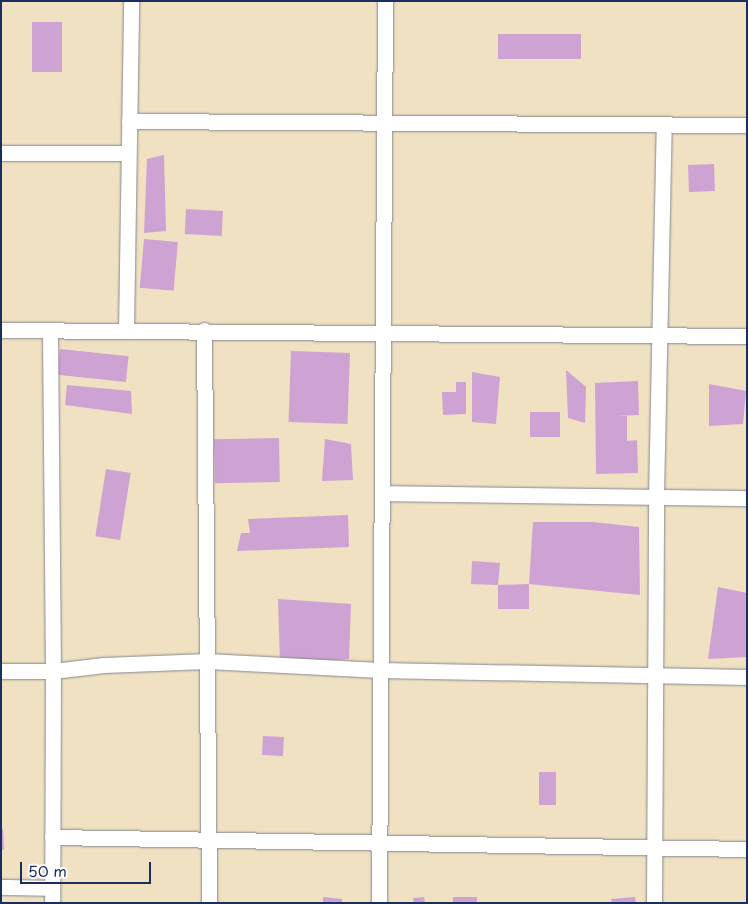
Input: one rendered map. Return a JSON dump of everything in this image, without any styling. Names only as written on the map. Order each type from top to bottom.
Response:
[{"type":"street","points":[[126,331],[131,1]]},
{"type":"street","points":[[379,903],[385,1]]},
{"type":"street","points":[[129,121],[747,125]]},
{"type":"street","points":[[654,903],[656,496],[664,124]]},
{"type":"street","points":[[1,153],[128,153]]},
{"type":"street","points":[[1,330],[204,330],[747,336]]},
{"type":"street","points":[[204,330],[209,903]]},
{"type":"street","points":[[1,887],[52,895],[53,671],[50,331]]},
{"type":"street","points":[[382,493],[747,498]]},
{"type":"street","points":[[1,671],[53,671],[104,665],[207,661],[380,670],[747,677]]},
{"type":"street","points":[[52,837],[747,849]]},
{"type":"building","points":[[32,22],[62,22],[62,72],[32,72]]},
{"type":"building","points":[[498,34],[581,34],[581,59],[498,59]]},
{"type":"building","points":[[164,155],[166,231],[144,233],[147,159]]},
{"type":"building","points":[[714,164],[715,191],[689,192],[688,165]]},
{"type":"building","points":[[186,209],[223,211],[222,236],[185,234]]},
{"type":"building","points":[[144,239],[178,242],[174,291],[140,288]]},
{"type":"building","points":[[60,349],[129,356],[126,382],[57,375]]},
{"type":"building","points":[[291,351],[350,353],[347,424],[289,422]]},
{"type":"building","points":[[566,370],[586,387],[585,423],[568,418]]},
{"type":"building","points":[[472,372],[500,377],[496,424],[472,422]]},
{"type":"building","points":[[638,381],[639,415],[616,416],[627,416],[627,441],[637,440],[638,473],[596,474],[595,383]]},
{"type":"building","points":[[456,382],[466,382],[466,414],[443,415],[442,392],[456,392]]},
{"type":"building","points":[[709,384],[746,391],[743,424],[709,426]]},
{"type":"building","points":[[67,385],[131,391],[132,414],[65,405]]},
{"type":"building","points":[[530,412],[560,412],[560,437],[530,437]]},
{"type":"building","points":[[279,438],[280,482],[215,483],[214,439]]},
{"type":"building","points":[[325,439],[351,444],[353,480],[322,481]]},
{"type":"building","points":[[106,469],[131,473],[120,540],[95,536]]},
{"type":"building","points":[[348,515],[349,547],[237,551],[241,533],[250,533],[248,519]]},
{"type":"building","points":[[533,522],[593,522],[639,527],[640,595],[529,584]]},
{"type":"building","points":[[472,561],[500,563],[498,585],[471,584]]},
{"type":"building","points":[[529,584],[529,609],[498,609],[498,585]]},
{"type":"building","points":[[718,587],[747,593],[747,657],[708,659]]},
{"type":"building","points":[[278,599],[351,604],[349,659],[280,665]]},
{"type":"building","points":[[263,736],[284,737],[283,756],[262,755]]},
{"type":"building","points":[[539,772],[556,772],[556,805],[539,805]]},
{"type":"building","points":[[1,829],[3,829],[4,850],[1,850]]},
{"type":"building","points":[[323,897],[342,899],[342,903],[323,903]]},
{"type":"building","points":[[424,897],[425,903],[414,903],[413,898]]},
{"type":"building","points":[[453,897],[477,897],[477,903],[453,903]]},
{"type":"building","points":[[635,897],[636,903],[612,903],[611,899]]}]
